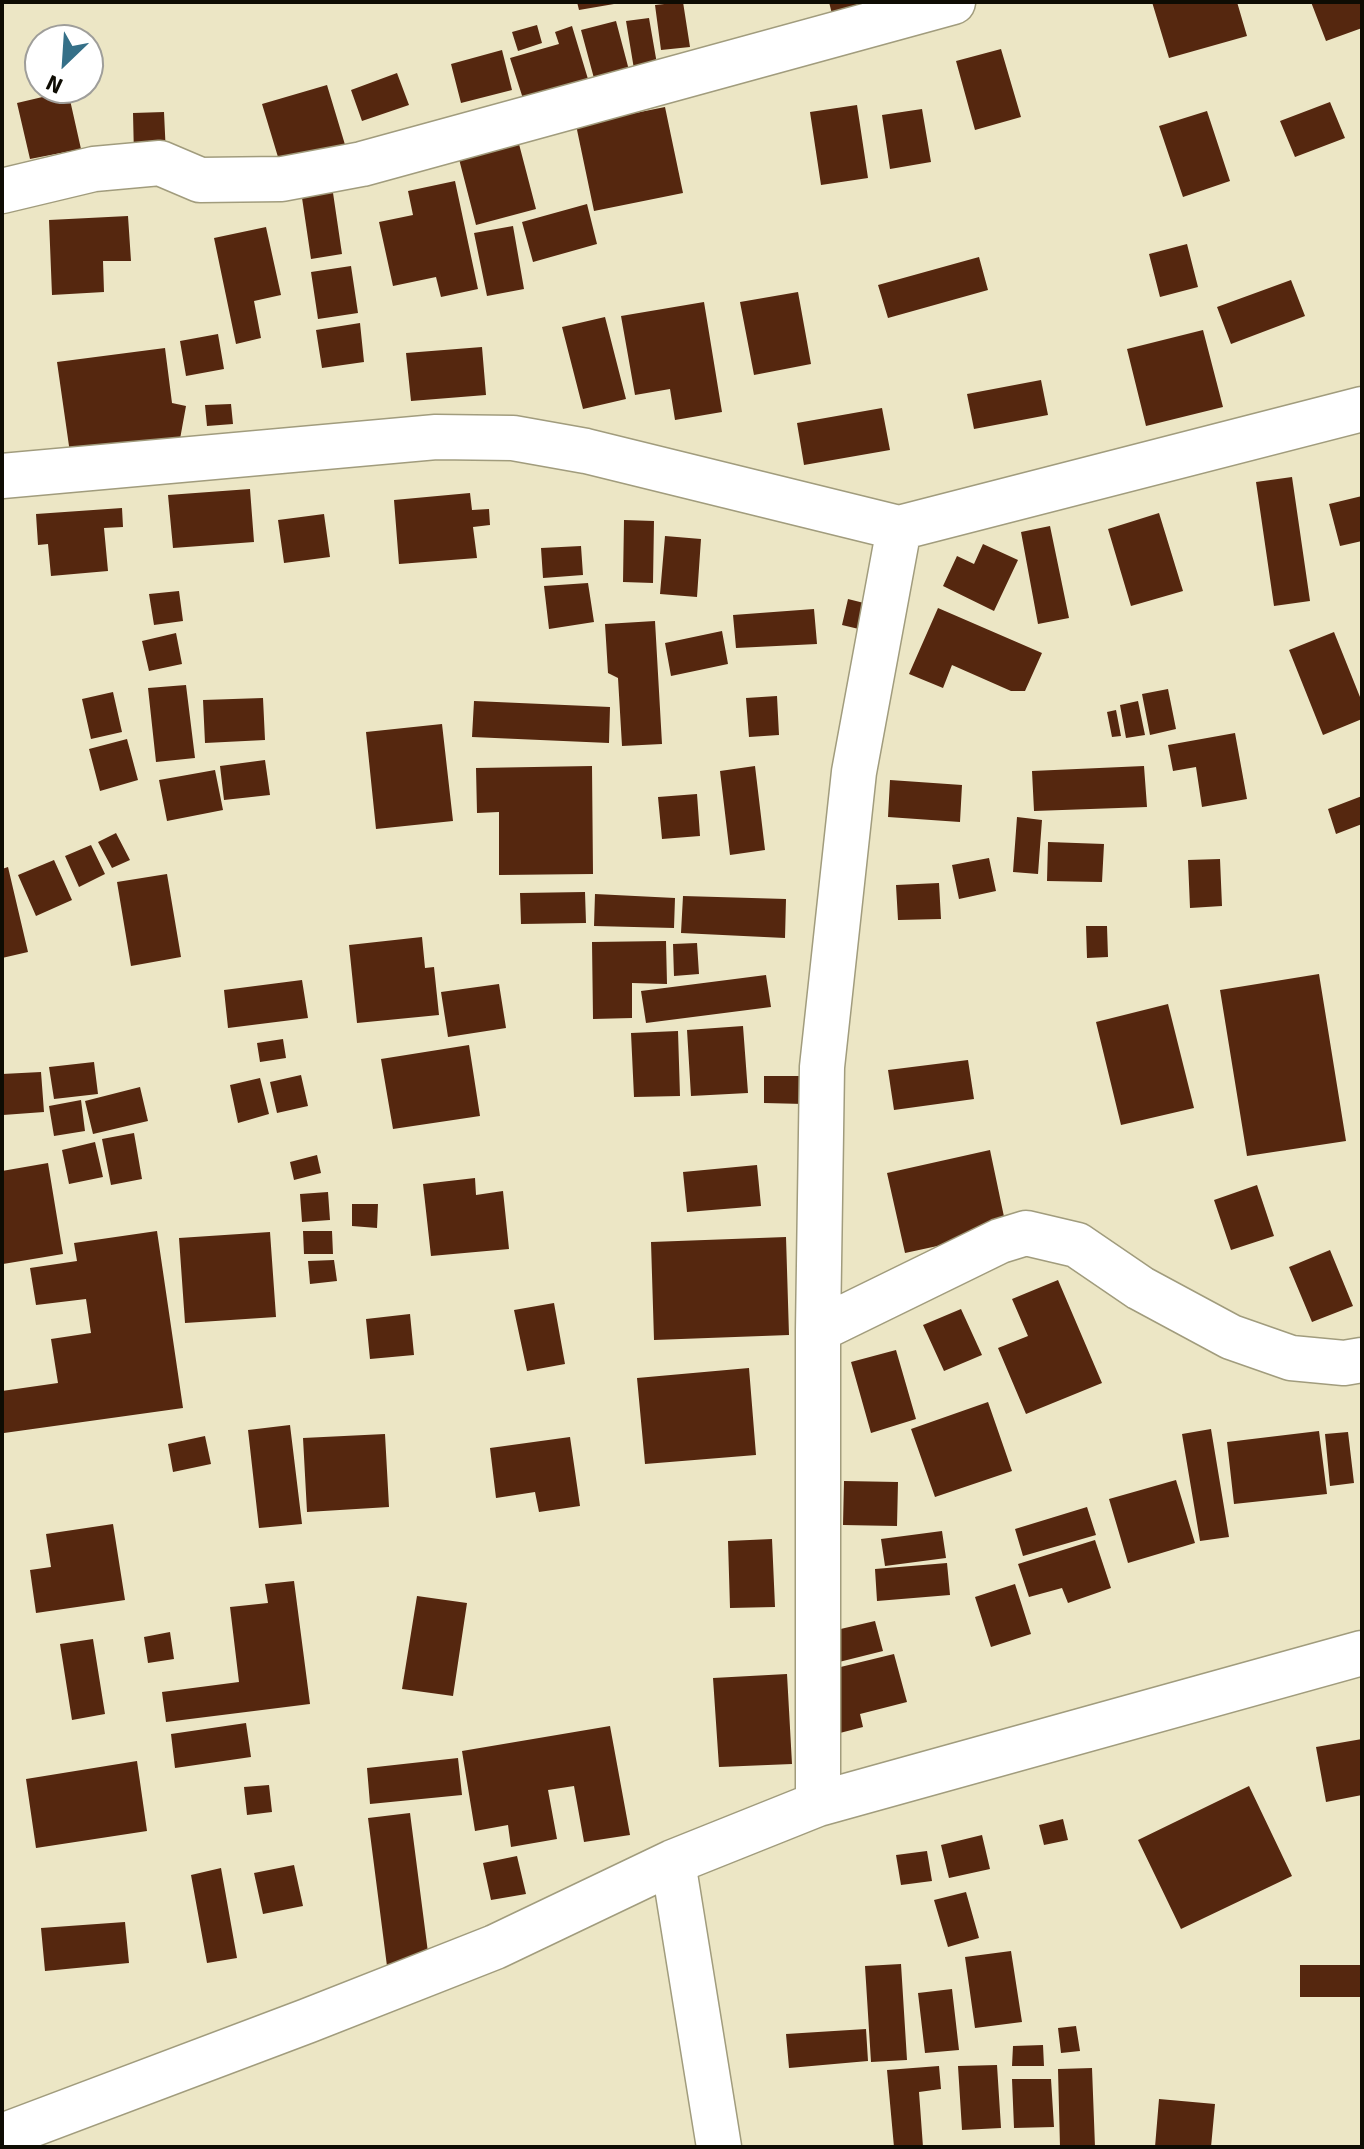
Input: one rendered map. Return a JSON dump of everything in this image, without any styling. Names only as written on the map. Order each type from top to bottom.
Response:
[{"type":"street","points":[[2,191],[94,169],[160,163],[200,180],[282,179],[362,164],[953,2]]},
{"type":"street","points":[[2,476],[436,437],[513,438],[586,451],[899,528],[1362,409]]},
{"type":"street","points":[[818,1804],[818,1330],[822,1067],[854,772],[899,528]]},
{"type":"street","points":[[818,1330],[1000,1241],[1026,1233],[1077,1245],[1140,1288],[1231,1337],[1291,1358],[1344,1363],[1362,1360]]},
{"type":"street","points":[[2,2136],[495,1947],[673,1862],[818,1804],[1362,1653]]},
{"type":"street","points":[[673,1862],[719,2147]]},
{"type":"building","points":[[577,2],[614,2],[614,4],[579,10]]},
{"type":"building","points":[[683,2],[690,47],[661,50],[655,5]]},
{"type":"building","points":[[829,2],[874,2],[835,26]]},
{"type":"building","points":[[1152,2],[1237,2],[1247,36],[1169,58]]},
{"type":"building","points":[[1311,2],[1362,2],[1362,28],[1326,41]]},
{"type":"building","points":[[649,18],[657,64],[634,69],[626,21]]},
{"type":"building","points":[[616,21],[630,74],[595,82],[581,30]]},
{"type":"building","points":[[537,25],[542,43],[518,51],[512,32]]},
{"type":"building","points":[[572,26],[591,89],[526,108],[510,58],[559,44],[555,32]]},
{"type":"building","points":[[1001,49],[1021,117],[975,130],[956,61]]},
{"type":"building","points":[[502,50],[512,90],[461,103],[451,64]]},
{"type":"building","points":[[397,73],[409,105],[362,121],[351,90]]},
{"type":"building","points":[[327,85],[346,148],[281,167],[262,104]]},
{"type":"building","points":[[1330,102],[1345,138],[1295,157],[1280,121]]},
{"type":"building","points":[[17,103],[71,104],[81,149],[30,159]]},
{"type":"building","points":[[857,105],[868,178],[821,185],[810,112]]},
{"type":"building","points":[[665,107],[683,193],[594,211],[576,125]]},
{"type":"building","points":[[922,109],[931,162],[890,169],[882,115]]},
{"type":"building","points":[[1207,111],[1230,181],[1183,197],[1159,126]]},
{"type":"building","points":[[164,112],[166,155],[134,156],[133,113]]},
{"type":"building","points":[[519,144],[536,209],[476,225],[459,159]]},
{"type":"building","points":[[455,181],[478,289],[441,297],[436,277],[393,286],[379,222],[413,215],[408,191]]},
{"type":"building","points":[[332,186],[342,254],[311,259],[301,191]]},
{"type":"building","points":[[587,204],[597,244],[533,262],[522,222]]},
{"type":"building","points":[[128,216],[131,261],[103,261],[104,292],[52,295],[49,220]]},
{"type":"building","points":[[513,226],[524,289],[487,296],[474,233]]},
{"type":"building","points":[[266,227],[281,295],[254,301],[261,338],[236,344],[214,238]]},
{"type":"building","points":[[1187,244],[1198,287],[1160,297],[1149,254]]},
{"type":"building","points":[[979,257],[988,290],[888,318],[878,285]]},
{"type":"building","points":[[351,266],[358,313],[318,319],[311,272]]},
{"type":"building","points":[[1291,280],[1305,316],[1231,344],[1217,307]]},
{"type":"building","points":[[798,292],[811,364],[754,375],[740,302]]},
{"type":"building","points":[[704,302],[722,412],[675,420],[670,389],[635,395],[621,316]]},
{"type":"building","points":[[605,317],[626,399],[583,409],[562,327]]},
{"type":"building","points":[[360,323],[364,362],[322,368],[316,330]]},
{"type":"building","points":[[1203,330],[1223,407],[1146,426],[1127,349]]},
{"type":"building","points":[[218,334],[224,369],[186,376],[180,341]]},
{"type":"building","points":[[482,347],[486,395],[411,401],[406,353]]},
{"type":"building","points":[[165,348],[172,403],[186,406],[180,439],[70,453],[57,362]]},
{"type":"building","points":[[1041,380],[1048,415],[974,429],[967,394]]},
{"type":"building","points":[[231,404],[233,424],[207,426],[205,405]]},
{"type":"building","points":[[882,408],[890,450],[804,465],[797,423]]},
{"type":"building","points":[[1292,477],[1310,601],[1274,606],[1256,482]]},
{"type":"building","points":[[250,489],[254,542],[173,548],[168,495]]},
{"type":"building","points":[[470,493],[472,510],[489,509],[490,525],[473,527],[477,558],[399,564],[394,500]]},
{"type":"building","points":[[1362,496],[1362,541],[1340,546],[1329,504]]},
{"type":"building","points":[[122,508],[123,527],[104,528],[108,571],[51,576],[48,544],[38,545],[36,514]]},
{"type":"building","points":[[1159,513],[1183,591],[1131,606],[1108,529]]},
{"type":"building","points":[[324,514],[330,557],[284,563],[278,520]]},
{"type":"building","points":[[624,520],[654,521],[653,583],[623,582]]},
{"type":"building","points":[[1050,526],[1069,618],[1038,624],[1021,532]]},
{"type":"building","points":[[665,536],[701,539],[697,597],[660,594]]},
{"type":"building","points":[[983,544],[1018,560],[994,611],[943,586],[957,556],[974,564]]},
{"type":"building","points":[[581,546],[583,575],[543,578],[541,548]]},
{"type":"building","points":[[588,583],[594,622],[549,629],[544,586]]},
{"type":"building","points":[[179,591],[183,621],[154,625],[149,594]]},
{"type":"building","points":[[848,599],[868,604],[863,630],[842,625]]},
{"type":"building","points":[[938,608],[1042,653],[1025,691],[1011,691],[952,665],[943,688],[909,674]]},
{"type":"building","points":[[814,609],[817,644],[736,648],[733,615]]},
{"type":"building","points":[[655,621],[662,744],[622,746],[618,678],[608,673],[605,624]]},
{"type":"building","points":[[722,631],[728,664],[671,676],[665,643]]},
{"type":"building","points":[[1334,632],[1362,702],[1362,719],[1323,735],[1289,650]]},
{"type":"building","points":[[176,633],[182,664],[149,671],[142,641]]},
{"type":"building","points":[[186,685],[195,758],[156,762],[148,688]]},
{"type":"building","points":[[1168,689],[1176,729],[1150,735],[1142,694]]},
{"type":"building","points":[[113,692],[122,732],[91,739],[82,699]]},
{"type":"building","points":[[777,696],[779,735],[749,737],[746,698]]},
{"type":"building","points":[[263,698],[265,740],[205,743],[203,700]]},
{"type":"building","points":[[474,701],[610,707],[609,743],[472,737]]},
{"type":"building","points":[[1138,701],[1145,735],[1126,738],[1120,705]]},
{"type":"building","points":[[1116,710],[1121,736],[1112,737],[1107,712]]},
{"type":"building","points":[[442,724],[453,821],[376,829],[366,732]]},
{"type":"building","points":[[1235,733],[1247,799],[1202,807],[1196,767],[1173,771],[1168,745]]},
{"type":"building","points":[[127,739],[138,780],[100,791],[89,749]]},
{"type":"building","points":[[265,760],[270,795],[224,800],[220,766]]},
{"type":"building","points":[[592,766],[593,874],[499,875],[499,812],[477,813],[476,768]]},
{"type":"building","points":[[755,766],[765,850],[730,855],[720,771]]},
{"type":"building","points":[[1144,766],[1147,807],[1034,811],[1032,771]]},
{"type":"building","points":[[215,770],[223,810],[167,821],[159,780]]},
{"type":"building","points":[[890,780],[962,785],[960,822],[888,817]]},
{"type":"building","points":[[697,794],[700,836],[662,839],[658,797]]},
{"type":"building","points":[[1362,796],[1362,824],[1336,834],[1328,809]]},
{"type":"building","points":[[1017,817],[1042,820],[1038,874],[1013,872]]},
{"type":"building","points":[[116,833],[130,860],[112,868],[98,842]]},
{"type":"building","points":[[1048,842],[1104,844],[1102,882],[1047,881]]},
{"type":"building","points":[[91,845],[105,874],[79,887],[65,856]]},
{"type":"building","points":[[989,858],[996,891],[959,899],[952,865]]},
{"type":"building","points":[[1220,859],[1222,906],[1190,908],[1188,860]]},
{"type":"building","points":[[54,860],[72,900],[36,916],[18,875]]},
{"type":"building","points":[[8,867],[28,952],[2,958],[2,869]]},
{"type":"building","points":[[167,874],[181,957],[131,966],[117,882]]},
{"type":"building","points":[[939,883],[941,919],[898,920],[896,885]]},
{"type":"building","points":[[585,892],[586,923],[521,924],[520,893]]},
{"type":"building","points":[[595,894],[675,898],[674,928],[594,926]]},
{"type":"building","points":[[683,896],[786,899],[785,938],[681,933]]},
{"type":"building","points":[[1086,926],[1107,926],[1108,957],[1087,958]]},
{"type":"building","points":[[422,937],[425,968],[434,967],[439,1015],[357,1023],[349,945]]},
{"type":"building","points":[[666,941],[667,984],[632,983],[632,1018],[593,1019],[592,942]]},
{"type":"building","points":[[697,943],[699,974],[674,976],[673,944]]},
{"type":"building","points":[[1319,974],[1346,1141],[1247,1156],[1220,990]]},
{"type":"building","points":[[766,975],[771,1007],[646,1023],[641,991]]},
{"type":"building","points":[[302,980],[308,1018],[228,1028],[224,990]]},
{"type":"building","points":[[499,984],[506,1028],[448,1037],[441,992]]},
{"type":"building","points":[[1168,1004],[1194,1108],[1121,1125],[1096,1022]]},
{"type":"building","points":[[743,1026],[748,1093],[691,1096],[687,1030]]},
{"type":"building","points":[[678,1031],[680,1096],[634,1097],[631,1033]]},
{"type":"building","points":[[283,1039],[286,1058],[260,1062],[257,1043]]},
{"type":"building","points":[[469,1045],[480,1116],[393,1129],[381,1059]]},
{"type":"building","points":[[968,1060],[974,1099],[894,1110],[888,1070]]},
{"type":"building","points":[[94,1062],[98,1094],[54,1099],[49,1067]]},
{"type":"building","points":[[41,1072],[44,1112],[3,1115],[2,1074]]},
{"type":"building","points":[[301,1075],[308,1106],[277,1113],[270,1082]]},
{"type":"building","points":[[764,1076],[804,1076],[804,1104],[764,1103]]},
{"type":"building","points":[[260,1078],[269,1114],[238,1123],[230,1085]]},
{"type":"building","points":[[140,1087],[148,1121],[93,1134],[85,1101]]},
{"type":"building","points":[[81,1100],[85,1131],[54,1136],[49,1106]]},
{"type":"building","points":[[134,1133],[142,1179],[111,1185],[102,1139]]},
{"type":"building","points":[[95,1142],[103,1177],[69,1184],[62,1150]]},
{"type":"building","points":[[990,1150],[1007,1231],[905,1253],[887,1173]]},
{"type":"building","points":[[317,1155],[321,1173],[294,1180],[290,1162]]},
{"type":"building","points":[[48,1163],[63,1254],[3,1264],[2,1171]]},
{"type":"building","points":[[757,1165],[761,1206],[687,1212],[683,1172]]},
{"type":"building","points":[[475,1178],[476,1195],[503,1191],[509,1249],[431,1256],[423,1184]]},
{"type":"building","points":[[1257,1185],[1274,1236],[1231,1250],[1214,1200]]},
{"type":"building","points":[[328,1192],[330,1220],[302,1222],[300,1194]]},
{"type":"building","points":[[352,1204],[378,1204],[377,1228],[352,1226]]},
{"type":"building","points":[[157,1231],[183,1408],[4,1433],[2,1391],[58,1383],[51,1339],[91,1333],[86,1299],[36,1305],[30,1268],[77,1261],[74,1243]]},
{"type":"building","points":[[303,1231],[332,1231],[333,1254],[304,1254]]},
{"type":"building","points":[[270,1232],[276,1317],[185,1323],[179,1238]]},
{"type":"building","points":[[786,1237],[789,1335],[654,1340],[651,1242]]},
{"type":"building","points":[[1330,1250],[1353,1306],[1312,1322],[1289,1267]]},
{"type":"building","points":[[334,1260],[337,1281],[310,1284],[308,1261]]},
{"type":"building","points":[[1058,1280],[1102,1383],[1026,1414],[998,1348],[1028,1336],[1012,1299]]},
{"type":"building","points":[[554,1303],[565,1364],[527,1371],[514,1310]]},
{"type":"building","points":[[961,1309],[982,1355],[944,1371],[923,1325]]},
{"type":"building","points":[[410,1314],[414,1355],[370,1359],[366,1319]]},
{"type":"building","points":[[896,1350],[916,1419],[871,1433],[851,1362]]},
{"type":"building","points":[[749,1368],[756,1455],[645,1464],[637,1378]]},
{"type":"building","points":[[988,1402],[1012,1471],[935,1497],[911,1429]]},
{"type":"building","points":[[290,1425],[302,1524],[259,1528],[248,1430]]},
{"type":"building","points":[[1211,1429],[1229,1537],[1200,1541],[1182,1434]]},
{"type":"building","points":[[1319,1431],[1327,1494],[1234,1504],[1227,1442]]},
{"type":"building","points":[[1348,1432],[1354,1483],[1330,1486],[1325,1434]]},
{"type":"building","points":[[385,1434],[389,1507],[307,1512],[303,1438]]},
{"type":"building","points":[[205,1436],[211,1464],[173,1472],[168,1444]]},
{"type":"building","points":[[570,1437],[580,1506],[539,1512],[535,1492],[496,1498],[490,1448]]},
{"type":"building","points":[[1176,1480],[1195,1543],[1128,1563],[1109,1499]]},
{"type":"building","points":[[844,1481],[898,1482],[897,1526],[843,1525]]},
{"type":"building","points":[[1087,1507],[1096,1535],[1023,1556],[1015,1529]]},
{"type":"building","points":[[113,1524],[125,1600],[36,1613],[30,1570],[51,1567],[46,1534]]},
{"type":"building","points":[[942,1531],[946,1558],[885,1566],[881,1539]]},
{"type":"building","points":[[772,1539],[775,1607],[730,1608],[728,1541]]},
{"type":"building","points":[[1095,1540],[1111,1588],[1068,1603],[1062,1588],[1029,1597],[1018,1564]]},
{"type":"building","points":[[947,1563],[950,1595],[877,1601],[875,1569]]},
{"type":"building","points":[[294,1581],[310,1704],[166,1722],[162,1692],[239,1682],[230,1607],[268,1603],[265,1584]]},
{"type":"building","points":[[1015,1584],[1031,1634],[991,1647],[975,1597]]},
{"type":"building","points":[[417,1596],[467,1603],[453,1696],[402,1689]]},
{"type":"building","points":[[875,1621],[883,1651],[827,1665],[819,1634]]},
{"type":"building","points":[[170,1632],[174,1659],[148,1663],[144,1637]]},
{"type":"building","points":[[93,1639],[105,1714],[72,1720],[60,1644]]},
{"type":"building","points":[[894,1654],[907,1702],[860,1714],[863,1727],[836,1734],[820,1672]]},
{"type":"building","points":[[787,1674],[792,1764],[719,1767],[713,1678]]},
{"type":"building","points":[[246,1723],[251,1757],[175,1768],[171,1734]]},
{"type":"building","points":[[610,1726],[630,1835],[584,1842],[574,1786],[548,1790],[557,1839],[511,1847],[508,1825],[475,1831],[462,1751]]},
{"type":"building","points":[[1362,1739],[1362,1795],[1326,1802],[1316,1747]]},
{"type":"building","points":[[458,1758],[462,1795],[370,1804],[367,1768]]},
{"type":"building","points":[[137,1761],[147,1831],[36,1848],[26,1779]]},
{"type":"building","points":[[269,1785],[272,1812],[247,1815],[244,1787]]},
{"type":"building","points":[[1249,1786],[1292,1876],[1181,1929],[1138,1840]]},
{"type":"building","points":[[410,1813],[430,1968],[388,1974],[368,1818]]},
{"type":"building","points":[[1063,1819],[1068,1840],[1044,1845],[1039,1825]]},
{"type":"building","points":[[982,1835],[990,1869],[949,1878],[941,1845]]},
{"type":"building","points":[[927,1851],[932,1881],[901,1885],[896,1855]]},
{"type":"building","points":[[517,1856],[526,1894],[491,1900],[483,1863]]},
{"type":"building","points":[[294,1865],[303,1906],[263,1914],[254,1873]]},
{"type":"building","points":[[221,1868],[237,1958],[207,1963],[191,1875]]},
{"type":"building","points":[[966,1892],[979,1938],[948,1947],[934,1900]]},
{"type":"building","points":[[125,1922],[129,1963],[45,1971],[41,1928]]},
{"type":"building","points":[[1011,1951],[1022,2022],[975,2028],[965,1957]]},
{"type":"building","points":[[901,1964],[907,2060],[871,2062],[865,1966]]},
{"type":"building","points":[[1300,1965],[1362,1965],[1362,1997],[1300,1997]]},
{"type":"building","points":[[952,1989],[959,2050],[925,2053],[918,1993]]},
{"type":"building","points":[[1076,2026],[1080,2051],[1061,2053],[1058,2028]]},
{"type":"building","points":[[866,2029],[868,2061],[789,2068],[786,2034]]},
{"type":"building","points":[[1043,2045],[1044,2066],[1012,2066],[1013,2046]]},
{"type":"building","points":[[997,2065],[1001,2128],[962,2130],[958,2066]]},
{"type":"building","points":[[939,2066],[941,2089],[919,2092],[923,2147],[894,2147],[887,2070]]},
{"type":"building","points":[[1092,2068],[1095,2147],[1060,2147],[1058,2069]]},
{"type":"building","points":[[1012,2079],[1051,2079],[1054,2127],[1014,2128]]},
{"type":"building","points":[[1159,2099],[1215,2104],[1211,2147],[1155,2147]]}]
